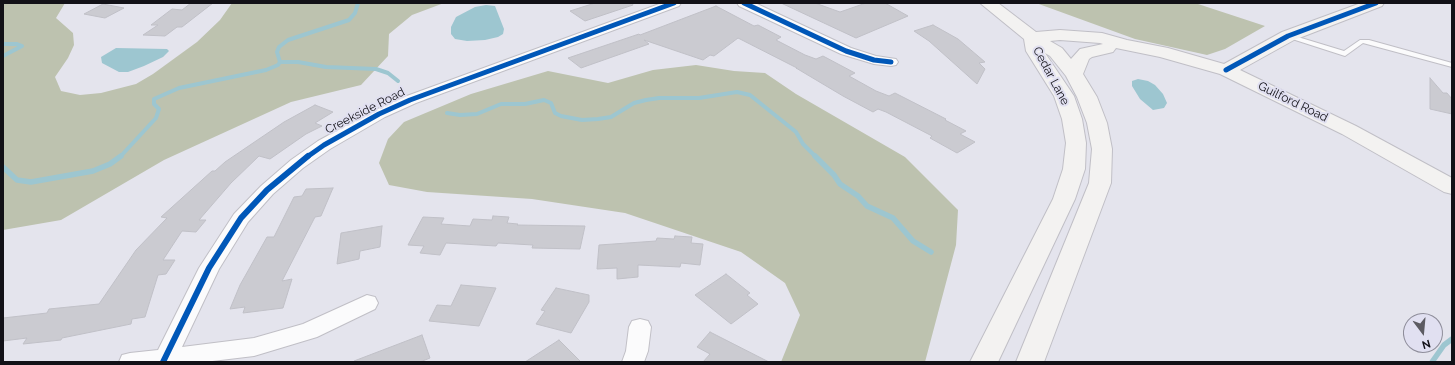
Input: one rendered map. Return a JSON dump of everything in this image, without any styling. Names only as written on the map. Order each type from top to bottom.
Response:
[{"type":"main road","points":[[988,3],[1032,37]]},
{"type":"main road","points":[[1226,70],[1288,36],[1376,3]]},
{"type":"main road","name":"Guilford Road","points":[[1032,37],[1067,44],[1116,46],[1162,52],[1226,70],[1349,130],[1452,187]]},
{"type":"main road","name":"Cedar Lane","points":[[1030,362],[1100,183],[1102,149],[1097,122],[1087,98],[1074,74],[1056,52],[1032,37]]},
{"type":"main road","name":"Cedar Lane","points":[[984,362],[1064,199],[1074,169],[1076,143],[1072,119],[1064,96],[1052,75],[1035,51],[1032,37]]},
{"type":"main road","points":[[1074,74],[1081,57],[1086,53],[1116,46]]},
{"type":"street","name":"Creekside Road","points":[[164,360],[209,268],[241,218],[267,190],[297,164],[324,145],[372,117],[410,100],[674,3]]},
{"type":"street","points":[[744,3],[846,51],[874,60],[891,62]]},
{"type":"street","points":[[130,362],[164,360],[254,347],[308,331],[367,302]]},
{"type":"street","points":[[633,362],[637,351],[640,327]]},
{"type":"lane","points":[[1288,36],[1345,54],[1362,42],[1369,42],[1452,66]]},
{"type":"green space","points":[[3,3],[65,3],[56,18],[73,33],[74,45],[68,58],[55,77],[61,91],[80,95],[101,93],[136,84],[153,74],[197,42],[220,20],[232,3],[444,3],[412,15],[389,34],[388,56],[361,85],[291,102],[164,160],[61,220],[3,230]]},
{"type":"green space","points":[[1036,3],[1195,3],[1265,26],[1225,49],[1207,55],[1135,39]]},
{"type":"green space","points":[[696,65],[734,71],[765,73],[796,94],[905,157],[958,210],[956,245],[925,362],[781,362],[800,315],[785,283],[741,252],[625,213],[532,199],[427,192],[389,185],[379,163],[388,139],[404,122],[471,94],[548,71],[608,83],[653,70]]},
{"type":"water","points":[[486,5],[495,6],[504,29],[503,34],[498,37],[485,40],[467,41],[455,39],[451,34],[451,27],[456,17],[475,7]]},
{"type":"water","points":[[116,48],[167,49],[169,51],[163,57],[144,66],[128,72],[119,72],[102,63],[101,57]]},
{"type":"water","points":[[1138,79],[1148,81],[1155,85],[1163,94],[1167,103],[1164,108],[1153,110],[1140,99],[1132,86],[1132,81]]},
{"type":"building","points":[[191,3],[213,3],[182,27],[177,27],[165,36],[143,35],[158,25],[151,25],[172,9],[182,10]]},
{"type":"building","points":[[595,3],[632,3],[633,5],[585,21],[570,11]]},
{"type":"building","points":[[781,3],[815,3],[840,12],[866,3],[885,3],[908,16],[856,38]]},
{"type":"building","points":[[103,4],[124,8],[105,18],[84,14]]},
{"type":"building","points":[[716,6],[754,26],[758,25],[781,37],[776,40],[805,55],[816,59],[823,56],[855,73],[849,76],[876,91],[889,96],[895,93],[946,119],[945,120],[966,131],[960,134],[975,142],[957,153],[930,138],[932,136],[886,112],[878,109],[873,112],[797,68],[738,38],[714,56],[710,55],[703,60],[644,40],[649,44],[581,68],[568,58],[639,34],[640,35]]},
{"type":"building","points":[[933,25],[958,39],[985,62],[979,63],[985,69],[977,84],[929,41],[914,31]]},
{"type":"building","points":[[1430,78],[1443,93],[1447,93],[1452,99],[1452,114],[1430,109]]},
{"type":"building","points":[[315,105],[333,112],[315,123],[322,126],[306,134],[270,159],[259,156],[231,183],[199,220],[206,220],[196,232],[182,231],[163,260],[175,260],[166,274],[158,275],[145,317],[132,319],[131,324],[62,338],[61,340],[23,344],[27,338],[3,341],[3,318],[47,313],[49,309],[99,304],[136,250],[167,218],[161,217],[212,171],[215,171],[225,162],[284,122]]},
{"type":"building","points":[[333,188],[321,216],[315,217],[282,281],[292,279],[283,308],[243,313],[245,307],[230,309],[240,285],[267,237],[274,237],[294,197],[302,196],[306,189]]},
{"type":"building","points":[[493,216],[509,217],[507,223],[518,224],[517,225],[585,226],[580,249],[532,248],[533,245],[498,243],[496,246],[446,243],[440,255],[420,253],[424,246],[408,245],[423,217],[444,218],[441,224],[470,226],[473,219],[492,220]]},
{"type":"building","points":[[382,226],[380,247],[360,251],[359,259],[337,264],[341,233]]},
{"type":"building","points":[[675,236],[692,237],[691,243],[703,244],[700,265],[681,263],[680,267],[638,265],[638,277],[617,279],[617,268],[597,269],[599,245],[656,241],[657,238],[674,239]]},
{"type":"building","points":[[726,274],[750,293],[747,295],[758,304],[731,324],[695,295]]},
{"type":"building","points":[[461,285],[496,288],[479,326],[429,321],[437,305],[451,306]]},
{"type":"building","points":[[556,288],[589,295],[589,302],[571,333],[536,324],[545,311],[541,310]]},
{"type":"building","points":[[710,332],[769,362],[703,362],[710,354],[697,347]]},
{"type":"building","points":[[422,335],[430,358],[420,362],[354,362],[354,361]]},
{"type":"building","points":[[559,340],[581,362],[525,362]]},
{"type":"waterway","points":[[280,62],[277,52],[279,47],[288,40],[349,20],[355,13],[358,3]]},
{"type":"waterway","points":[[3,44],[17,44],[22,46],[3,56]]},
{"type":"waterway","points":[[121,156],[156,118],[159,109],[154,104],[154,99],[179,88],[266,70],[278,65],[280,62]]},
{"type":"waterway","points":[[280,62],[298,62],[326,67],[376,69],[388,73],[398,81]]},
{"type":"waterway","points":[[447,113],[460,115],[477,114],[501,104],[525,104],[544,100],[551,103],[555,113],[561,116],[582,120],[611,117],[634,103],[659,98],[699,98],[737,92],[750,95],[796,132],[803,144],[834,175],[840,184],[858,196],[867,206],[893,218],[913,241],[931,252]]},
{"type":"waterway","points":[[3,167],[17,180],[31,182],[93,171],[110,164],[121,156]]},
{"type":"waterway","points":[[1432,362],[1444,345],[1452,339]]},
{"type":"cycle path","points":[[163,362],[209,268],[241,218],[267,190],[297,164],[324,145],[379,114],[410,100],[674,3]]},
{"type":"cycle path","points":[[744,3],[846,51],[874,60],[891,62]]},
{"type":"cycle path","points":[[1226,70],[1288,36],[1376,3]]}]
